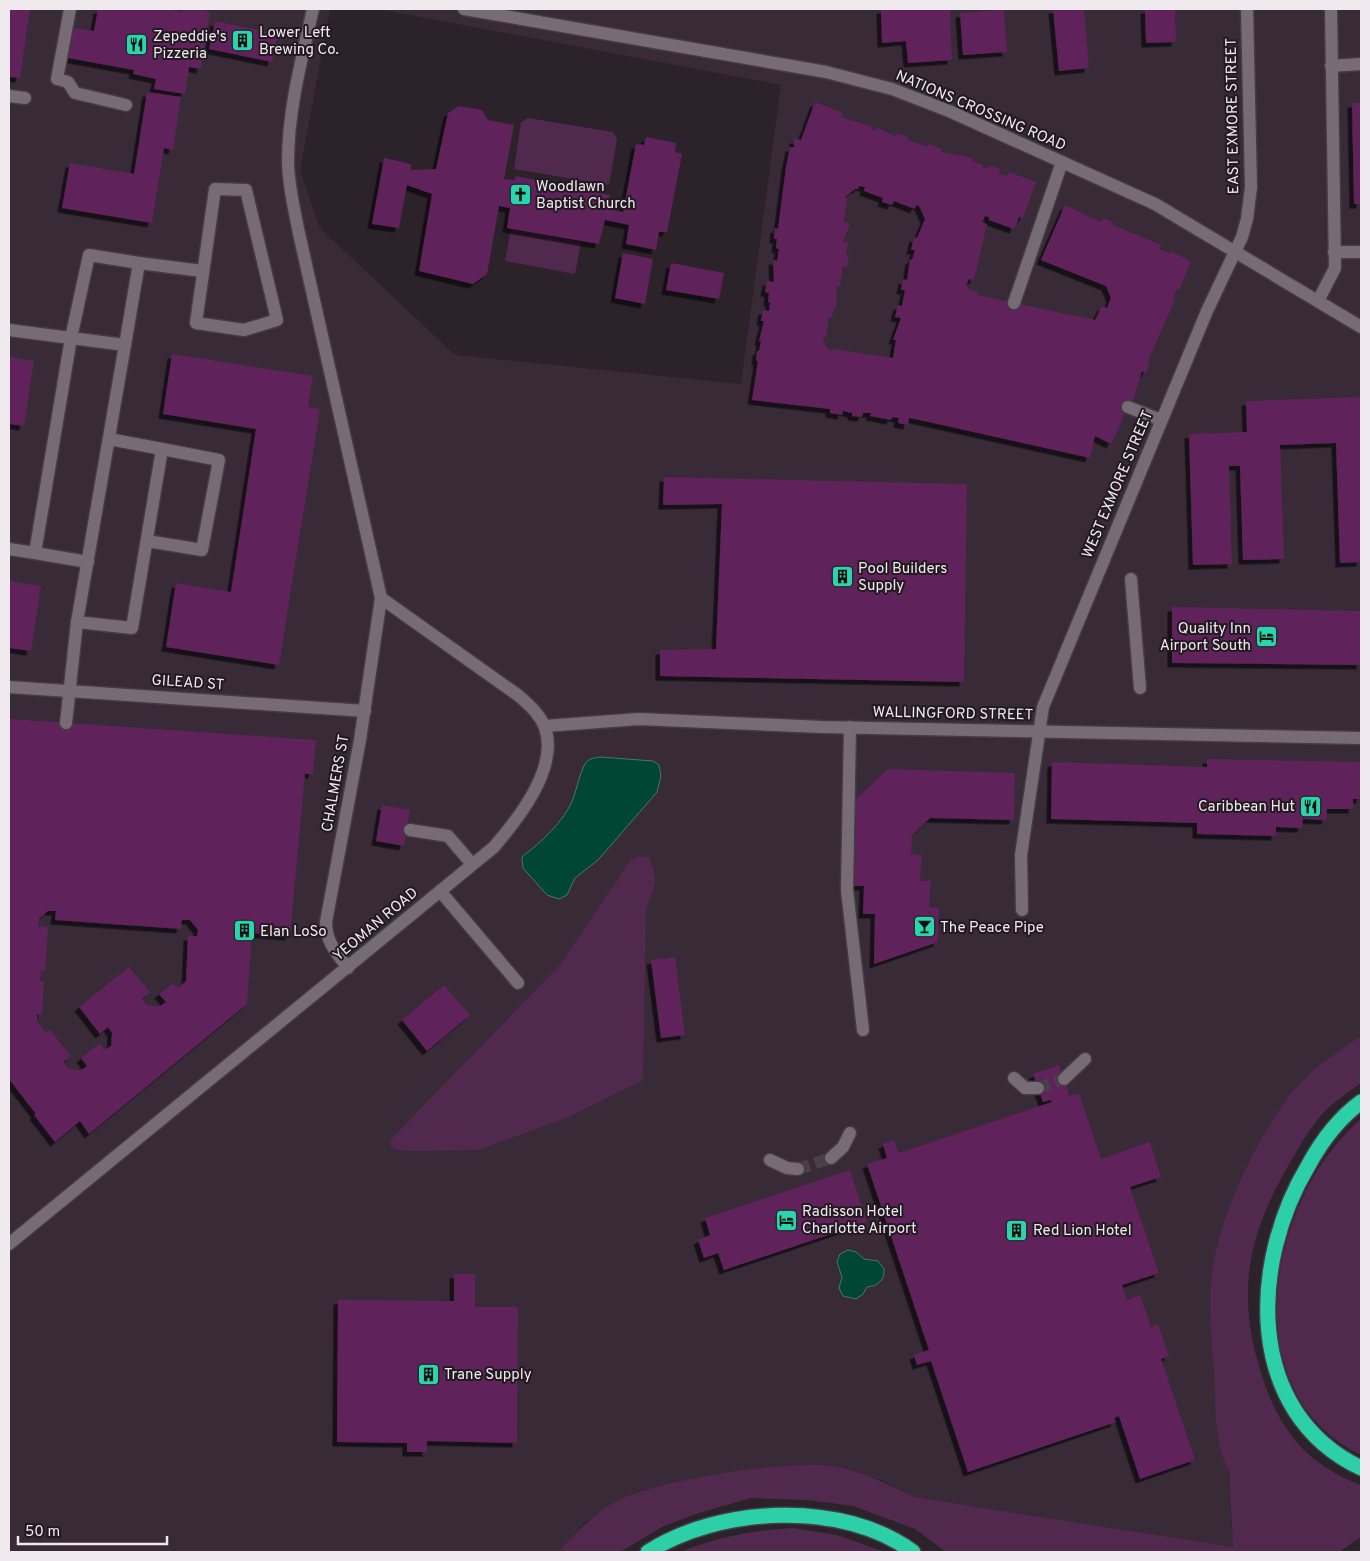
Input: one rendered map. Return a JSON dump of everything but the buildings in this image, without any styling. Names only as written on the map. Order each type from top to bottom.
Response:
[{"type":"highway","points":[[1361,1102],[1330,1133],[1316,1151],[1296,1186],[1274,1243],[1267,1298],[1272,1354],[1289,1399],[1307,1427],[1326,1446],[1361,1468]]},
{"type":"highway","points":[[648,1552],[689,1532],[728,1521],[764,1516],[803,1516],[843,1521],[875,1531],[913,1552]]},
{"type":"street","points":[[70,9],[57,79],[68,82],[75,93],[126,105]]},
{"type":"street","points":[[313,9],[291,120],[288,162],[290,184],[298,229],[381,598]]},
{"type":"street","name":"NATIONS CROSSING ROAD","points":[[464,9],[846,76],[892,89],[949,111],[1155,204],[1361,327]]},
{"type":"street","name":"EAST EXMORE STREET","points":[[1236,252],[1247,219],[1251,186],[1247,9]]},
{"type":"street","points":[[1318,301],[1335,268],[1330,9]]},
{"type":"street","points":[[1331,66],[1361,64]]},
{"type":"street","points":[[9,96],[25,98]]},
{"type":"street","points":[[1014,303],[1062,162]]},
{"type":"street","points":[[215,189],[246,190],[277,320],[244,330],[196,323],[202,271],[215,189]]},
{"type":"street","name":"WEST EXMORE STREET","points":[[1022,910],[1021,855],[1043,707],[1207,311],[1236,252]]},
{"type":"street","points":[[1334,252],[1361,252]]},
{"type":"street","points":[[34,553],[72,338],[89,255],[202,271]]},
{"type":"street","points":[[66,723],[77,622],[139,263]]},
{"type":"street","points":[[9,330],[125,345]]},
{"type":"street","points":[[1128,407],[1161,420]]},
{"type":"street","points":[[109,439],[219,460],[202,550],[147,541]]},
{"type":"street","points":[[77,622],[132,628],[162,449]]},
{"type":"street","points":[[9,549],[88,562]]},
{"type":"street","points":[[1131,579],[1140,688]]},
{"type":"street","name":"CHALMERS ST","points":[[348,968],[330,944],[326,934],[326,922],[365,711],[381,598]]},
{"type":"street","name":"YEOMAN ROAD","points":[[9,1244],[494,847],[516,821],[529,801],[542,772],[547,751],[544,726],[536,712],[518,696],[381,598]]},
{"type":"street","name":"GILEAD ST","points":[[9,687],[365,711]]},
{"type":"street","name":"WALLINGFORD STREET","points":[[544,726],[639,720],[850,727],[1361,738]]},
{"type":"street","points":[[850,727],[847,890],[863,1030]]},
{"type":"street","points":[[410,830],[448,836],[472,864]]},
{"type":"street","points":[[440,891],[518,983]]},
{"type":"street","points":[[1064,1079],[1085,1059]]},
{"type":"street","points":[[1014,1078],[1026,1088],[1038,1088]]},
{"type":"street","points":[[831,1158],[843,1147],[850,1133]]},
{"type":"street","points":[[770,1160],[786,1168],[798,1169]]},
{"type":"shaded area","points":[[9,9],[330,9],[300,171],[320,228],[455,355],[741,384],[781,85],[378,9],[1361,9],[1361,1052],[1303,1089],[1220,1336],[1233,1547],[915,1497],[882,1480],[799,1465],[729,1473],[635,1493],[585,1522],[558,1552],[9,1552]]},
{"type":"shaded area","points":[[528,118],[613,132],[617,139],[609,185],[514,169],[521,122]]},
{"type":"shaded area","points":[[511,229],[581,242],[575,274],[505,261]]},
{"type":"shaded area","points":[[600,757],[653,761],[659,765],[661,776],[657,792],[598,860],[575,878],[567,895],[559,899],[547,895],[523,868],[522,857],[558,824],[573,799],[585,764],[590,759]]},
{"type":"shaded area","points":[[640,856],[649,857],[655,878],[654,889],[646,909],[643,1080],[564,1119],[478,1150],[423,1151],[396,1150],[391,1147],[390,1140],[560,965],[630,861]]},
{"type":"shaded area","points":[[1361,1036],[1361,1083],[1328,1108],[1317,1120],[1299,1147],[1276,1189],[1255,1242],[1250,1268],[1248,1295],[1255,1351],[1264,1382],[1279,1417],[1300,1446],[1312,1457],[1326,1468],[1361,1485],[1361,1537],[1339,1552],[946,1552],[915,1529],[853,1506],[807,1500],[751,1498],[699,1513],[664,1526],[620,1552],[558,1552],[591,1519],[615,1502],[634,1494],[660,1486],[724,1473],[758,1468],[817,1465],[838,1467],[858,1473],[915,1497],[1233,1547],[1229,1471],[1220,1448],[1215,1411],[1210,1306],[1214,1259],[1230,1205],[1270,1123],[1308,1075]]},
{"type":"shaded area","points":[[1361,1119],[1361,1455],[1320,1426],[1293,1387],[1279,1342],[1277,1293],[1286,1243],[1303,1196],[1329,1153]]},
{"type":"shaded area","points":[[848,1250],[856,1252],[864,1259],[878,1261],[884,1269],[880,1282],[867,1287],[863,1294],[856,1299],[843,1296],[839,1288],[842,1277],[837,1262],[840,1254]]},
{"type":"shaded area","points":[[793,1528],[837,1535],[885,1552],[680,1552],[735,1535]]},
{"type":"tunnel","points":[[1038,1088],[1064,1079]]},
{"type":"tunnel","points":[[798,1169],[831,1158]]},
{"type":"place","name":"Lower Left Brewing Co.","points":[[243,41]]},
{"type":"place","name":"Zepeddie's Pizzeria","points":[[137,45]]},
{"type":"place","name":"Woodlawn Baptist Church","points":[[520,195]]},
{"type":"place","name":"Pool Builders Supply","points":[[842,577]]},
{"type":"place","name":"Quality Inn Airport South","points":[[1267,637]]},
{"type":"place","name":"Caribbean Hut","points":[[1311,806]]},
{"type":"place","name":"The Peace Pipe","points":[[924,927]]},
{"type":"place","name":"Elan LoSo","points":[[244,931]]},
{"type":"place","name":"Radisson Hotel Charlotte Airport","points":[[786,1220]]},
{"type":"place","name":"Red Lion Hotel","points":[[1017,1230]]},
{"type":"place","name":"Trane Supply","points":[[428,1374]]}]
